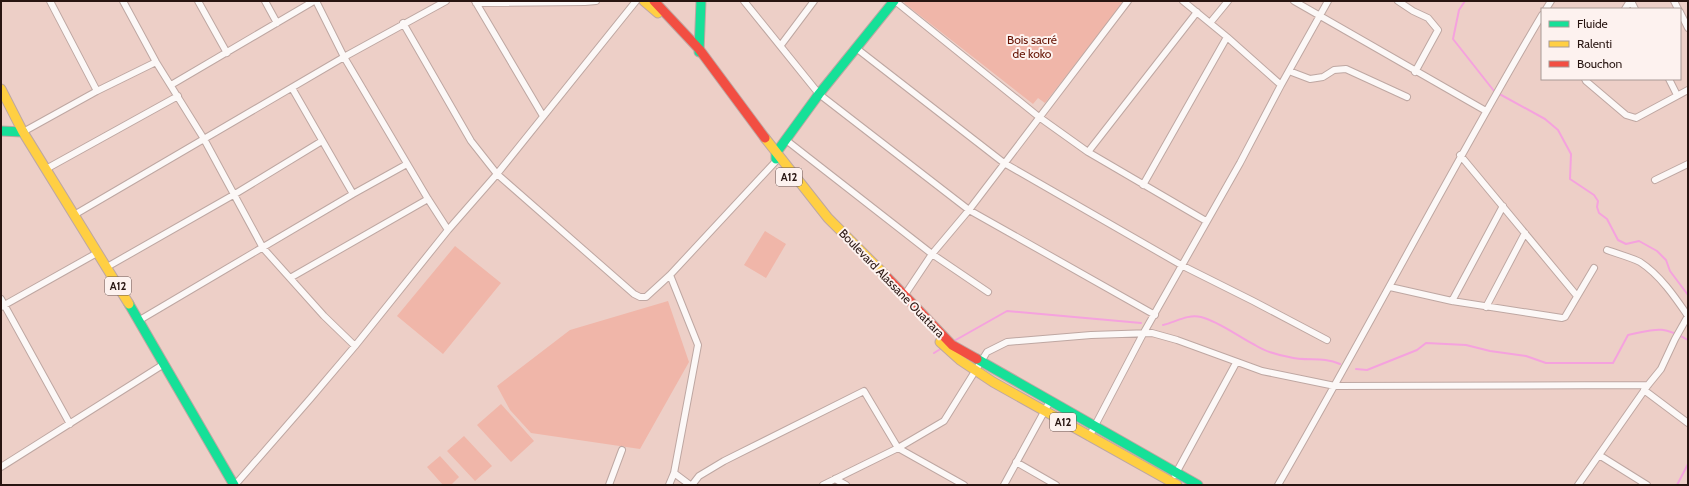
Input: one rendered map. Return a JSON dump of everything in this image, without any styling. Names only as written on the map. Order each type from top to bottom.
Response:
[{"type":"main road","name":"Boulevard Alassane Ouattara","points":[[644,1],[669,24],[698,58],[776,157],[828,218],[945,343],[951,354],[976,372],[1089,437],[1174,483]]},
{"type":"main road","name":"Boulevard Alassane Ouattara","points":[[654,1],[699,49],[776,157]]},
{"type":"main road","points":[[698,58],[701,1]]},
{"type":"main road","points":[[776,157],[786,140],[820,94],[894,1]]},
{"type":"main road","name":"A12","points":[[1,88],[23,132],[107,267],[234,485]]},
{"type":"main road","points":[[1,130],[23,132]]},
{"type":"main road","name":"Boulevard Alassane Ouattara","points":[[945,343],[952,345],[1198,485]]},
{"type":"street","points":[[50,1],[97,91]]},
{"type":"street","points":[[123,1],[156,62],[204,139],[264,248],[324,316],[355,346]]},
{"type":"street","points":[[198,1],[227,53]]},
{"type":"street","points":[[265,1],[277,23]]},
{"type":"street","points":[[171,85],[315,1],[344,57],[448,230]]},
{"type":"street","points":[[74,215],[403,23],[446,1]]},
{"type":"street","points":[[476,2],[596,1]]},
{"type":"street","points":[[234,485],[355,346],[448,230],[497,174],[636,1]]},
{"type":"street","points":[[744,1],[820,94],[969,210],[1155,315]]},
{"type":"street","points":[[780,45],[814,1]]},
{"type":"street","points":[[894,1],[1039,117],[1088,152],[1206,221]]},
{"type":"street","points":[[904,298],[932,254],[969,210],[1128,1]]},
{"type":"street","points":[[1183,1],[1227,37],[1281,85]]},
{"type":"street","points":[[1210,23],[1228,1]]},
{"type":"street","points":[[1294,1],[1486,111]]},
{"type":"street","points":[[1089,437],[1143,334],[1183,266],[1206,221],[1240,163],[1288,71],[1328,1]]},
{"type":"street","points":[[1398,1],[1413,12],[1428,18],[1438,30],[1416,72]]},
{"type":"street","points":[[476,2],[543,116]]},
{"type":"street","points":[[1088,152],[1196,12]]},
{"type":"street","points":[[1278,485],[1335,386],[1494,95],[1541,17]]},
{"type":"street","points":[[1684,19],[1688,28]]},
{"type":"street","points":[[403,23],[472,141],[497,174],[634,294],[640,297],[646,296],[670,275],[776,157]]},
{"type":"street","points":[[1143,185],[1227,37]]},
{"type":"street","points":[[856,48],[1004,163],[1183,266],[1327,340]]},
{"type":"street","points":[[23,132],[97,91],[156,62]]},
{"type":"street","points":[[1288,71],[1310,78],[1323,77],[1334,70],[1346,69],[1407,97]]},
{"type":"street","points":[[1586,80],[1626,115],[1632,118],[1636,118],[1688,90]]},
{"type":"street","points":[[1670,80],[1677,95]]},
{"type":"street","points":[[292,88],[353,194]]},
{"type":"street","points":[[46,169],[178,96]]},
{"type":"street","points":[[786,140],[932,254],[988,292]]},
{"type":"street","points":[[107,267],[235,194],[322,141]]},
{"type":"street","points":[[1460,156],[1577,296]]},
{"type":"street","points":[[138,321],[264,248],[353,194],[407,164]]},
{"type":"street","points":[[1655,180],[1688,164]]},
{"type":"street","points":[[290,278],[428,199]]},
{"type":"street","points":[[1452,301],[1503,206]]},
{"type":"street","points":[[1486,307],[1524,233]]},
{"type":"street","points":[[1578,485],[1646,388],[1662,369],[1675,339],[1688,316],[1673,294],[1640,262],[1607,250]]},
{"type":"street","points":[[3,306],[97,253]]},
{"type":"street","points":[[1390,286],[1452,301],[1562,318],[1565,317],[1594,268]]},
{"type":"street","points":[[669,485],[674,473],[698,345],[670,275]]},
{"type":"street","points":[[1,299],[3,306],[70,424]]},
{"type":"street","points":[[823,485],[898,448],[944,421],[976,372],[987,352],[1007,342],[1091,335],[1152,333],[1177,340],[1236,363],[1262,371],[1335,386],[1646,388],[1688,423]]},
{"type":"street","points":[[1174,483],[1177,473],[1236,363]]},
{"type":"street","points":[[1,467],[164,364]]},
{"type":"street","points":[[674,473],[691,485],[699,476],[724,461],[864,390],[898,448],[964,485]]},
{"type":"street","points":[[1004,485],[1050,401]]},
{"type":"street","points":[[609,485],[622,450]]},
{"type":"street","points":[[1598,455],[1647,485]]},
{"type":"street","points":[[1016,462],[1056,485]]},
{"type":"street","points":[[835,479],[846,485]]},
{"type":"green space","name":"Bois sacré de koko","points":[[906,1],[1124,1],[1045,103],[1038,98],[1033,104],[904,3]]},
{"type":"green space","points":[[765,231],[786,244],[766,278],[744,265]]},
{"type":"green space","points":[[455,246],[501,283],[443,354],[397,316]]},
{"type":"green space","points":[[668,301],[689,362],[640,449],[531,433],[510,410],[497,386],[570,330]]},
{"type":"green space","points":[[501,404],[534,441],[511,462],[477,425]]},
{"type":"green space","points":[[464,436],[492,466],[475,481],[447,451]]},
{"type":"green space","points":[[440,456],[459,477],[451,485],[443,485],[427,467]]},
{"type":"waterway","points":[[1465,1],[1459,10],[1453,39],[1494,91],[1545,119],[1558,130],[1571,154],[1570,179],[1594,195],[1598,201],[1597,207],[1599,213],[1607,219],[1618,240],[1626,244],[1639,241],[1657,251],[1666,260],[1670,271],[1688,295]]},
{"type":"waterway","points":[[954,341],[1007,311],[1141,323]]},
{"type":"waterway","points":[[1163,325],[1186,317],[1201,317],[1215,322],[1259,347],[1271,352],[1296,358],[1327,360],[1340,364]]},
{"type":"waterway","points":[[1356,369],[1367,370],[1417,350],[1426,343],[1466,345],[1490,351],[1526,356],[1546,363],[1613,363],[1628,335],[1653,330],[1665,330],[1688,340]]},
{"type":"waterway","points":[[934,353],[942,348]]},
{"type":"waterway","points":[[1677,485],[1688,464]]},
{"type":"traffic: fast","points":[[699,52],[701,1]]},
{"type":"traffic: fast","points":[[776,159],[776,153],[819,94],[894,1]]},
{"type":"traffic: fast","points":[[1,131],[23,132]]},
{"type":"traffic: fast","points":[[129,304],[234,485]]},
{"type":"traffic: fast","points":[[977,359],[1198,485]]},
{"type":"traffic: slow","points":[[644,1],[658,13]]},
{"type":"traffic: slow","points":[[1,89],[23,132],[129,304]]},
{"type":"traffic: slow","points":[[765,138],[828,218],[885,275]]},
{"type":"traffic: slow","points":[[940,342],[960,360],[993,382],[1177,485]]},
{"type":"traffic: jam","points":[[654,1],[699,49],[765,138]]},
{"type":"traffic: jam","points":[[885,275],[952,345],[977,359]]}]
